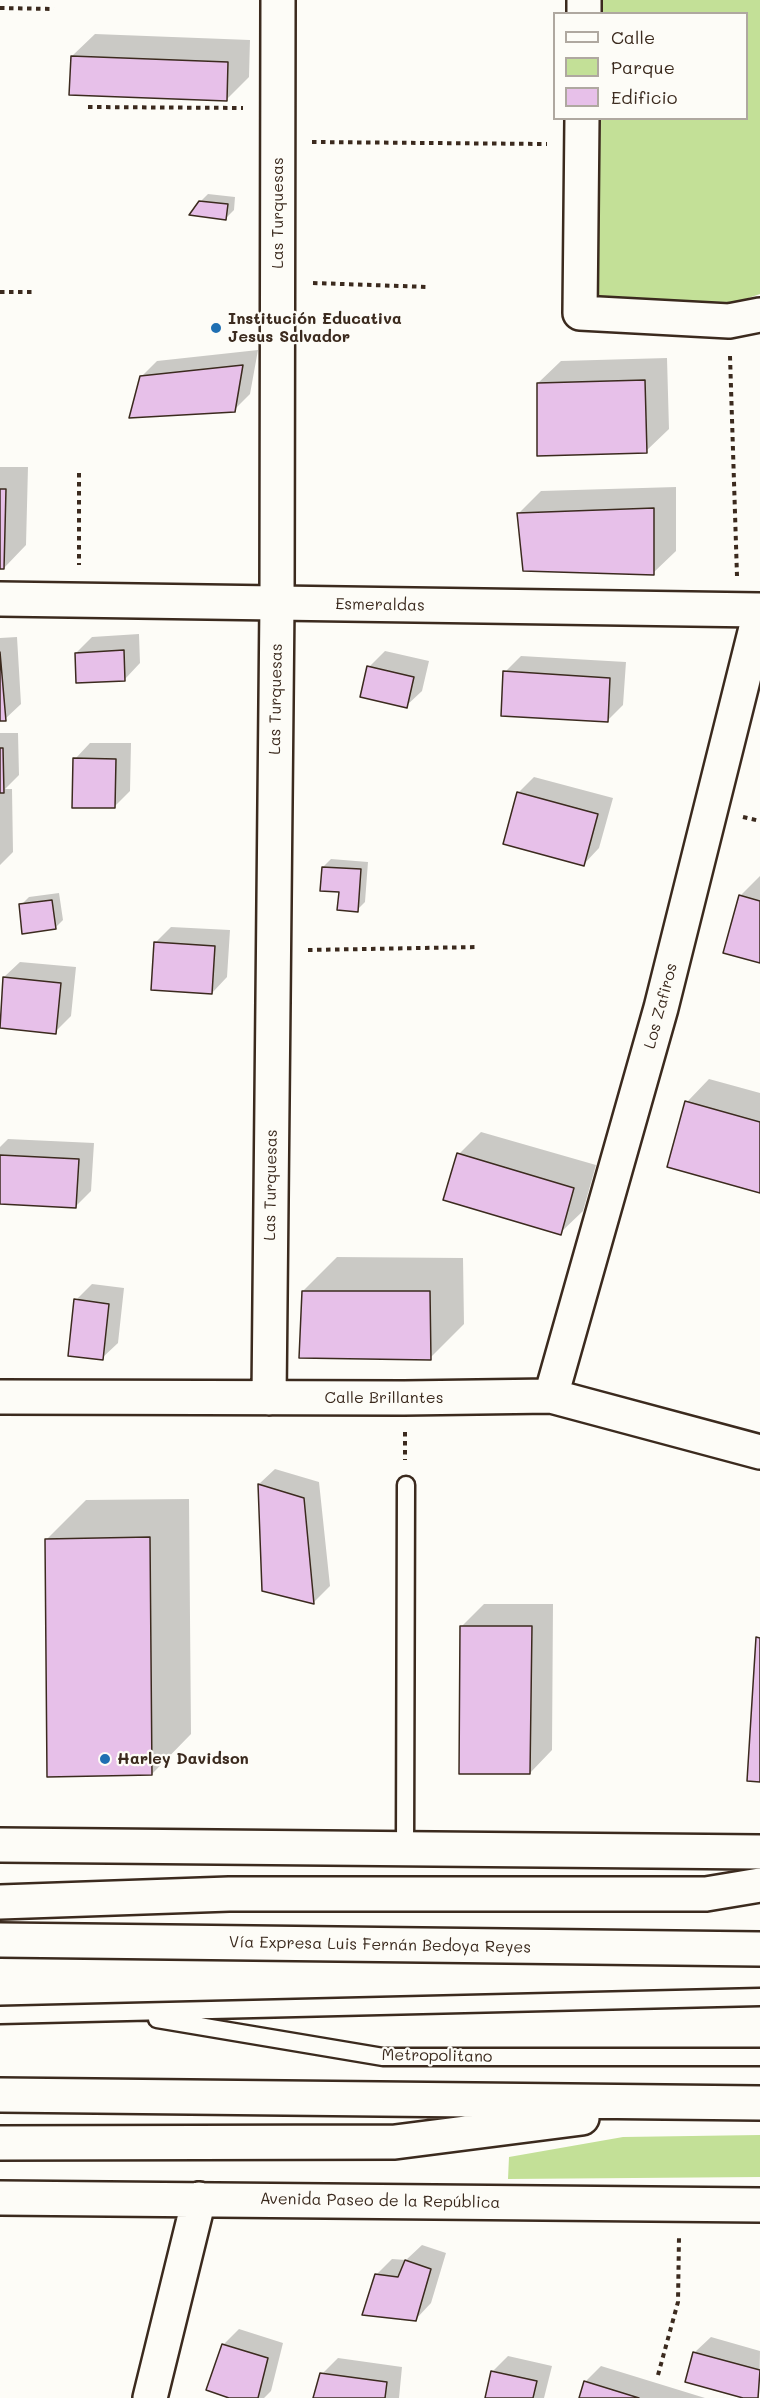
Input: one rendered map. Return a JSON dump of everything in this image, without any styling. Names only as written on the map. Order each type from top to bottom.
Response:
[{"type":"main road","name":"Las Turquesas","points":[[269,1398],[278,603],[278,0]]},
{"type":"main road","points":[[582,131],[580,314],[744,318]]},
{"type":"main road","name":"Esmeraldas","points":[[0,599],[753,611]]},
{"type":"main road","name":"Los Zafiros","points":[[551,1396],[661,1008],[753,611]]},
{"type":"main road","name":"Calle Brillantes","points":[[0,1397],[551,1396],[760,1452]]},
{"type":"main road","points":[[0,1845],[760,1852]]},
{"type":"main road","points":[[0,1902],[229,1894],[706,1894],[760,1885]]},
{"type":"main road","name":"Vía Expresa Luis Fernán Bedoya Reyes","points":[[0,1940],[760,1949]]},
{"type":"main road","points":[[0,2095],[760,2103]]},
{"type":"main road","points":[[0,2143],[395,2142],[699,2103]]},
{"type":"main road","name":"Avenida Paseo de la República","points":[[0,2198],[760,2205]]},
{"type":"main road","points":[[150,2398],[198,2199]]},
{"type":"lane","points":[[405,1850],[406,1485]]},
{"type":"lane","name":"Metropolitano","points":[[0,2015],[760,1997]]},
{"type":"lane","name":"Metropolitano","points":[[118,2012],[383,2057],[760,2057]]},
{"type":"path","points":[[0,8],[54,9]]},
{"type":"path","points":[[88,107],[278,108]]},
{"type":"path","points":[[278,141],[582,131]]},
{"type":"path","points":[[278,281],[429,286]]},
{"type":"path","points":[[0,292],[36,292]]},
{"type":"path","points":[[744,318],[753,611]]},
{"type":"path","points":[[79,473],[79,600]]},
{"type":"path","points":[[274,951],[478,947]]},
{"type":"path","points":[[404,1398],[406,1485]]},
{"type":"path","points":[[658,2375],[678,2302],[679,2204]]},
{"type":"green space","points":[[600,0],[760,0],[760,294],[737,302],[596,301],[598,120],[748,120],[748,12],[600,12]]},
{"type":"green space","points":[[760,2135],[760,2177],[508,2179],[509,2157],[623,2137]]},
{"type":"building","points":[[71,56],[228,62],[227,101],[69,95]]},
{"type":"building","points":[[199,201],[228,204],[226,220],[189,215]]},
{"type":"building","points":[[243,365],[235,412],[129,418],[140,376]]},
{"type":"building","points":[[645,380],[647,453],[537,456],[537,383]]},
{"type":"building","points":[[0,489],[6,489],[4,569],[0,569]]},
{"type":"building","points":[[654,508],[654,575],[523,571],[517,513]]},
{"type":"building","points":[[124,650],[125,681],[76,683],[75,653]]},
{"type":"building","points":[[0,652],[6,721],[0,721]]},
{"type":"building","points":[[367,666],[414,677],[407,708],[360,697]]},
{"type":"building","points":[[503,671],[610,678],[608,722],[501,716]]},
{"type":"building","points":[[0,748],[3,748],[4,793],[0,793]]},
{"type":"building","points":[[73,758],[116,759],[115,808],[72,808]]},
{"type":"building","points":[[517,792],[598,814],[584,866],[503,844]]},
{"type":"building","points":[[322,867],[361,869],[358,912],[337,910],[339,892],[320,891]]},
{"type":"building","points":[[739,895],[760,901],[760,963],[723,953]]},
{"type":"building","points":[[52,900],[56,929],[22,934],[19,904]]},
{"type":"building","points":[[154,942],[215,946],[212,994],[151,990]]},
{"type":"building","points":[[3,977],[61,983],[56,1034],[0,1028]]},
{"type":"building","points":[[685,1101],[760,1122],[760,1193],[667,1167]]},
{"type":"building","points":[[457,1153],[574,1188],[561,1235],[443,1200]]},
{"type":"building","points":[[0,1155],[79,1159],[76,1208],[0,1204]]},
{"type":"building","points":[[302,1291],[430,1291],[431,1360],[299,1358]]},
{"type":"building","points":[[74,1299],[109,1304],[103,1360],[68,1356]]},
{"type":"building","points":[[258,1484],[304,1498],[314,1604],[262,1591]]},
{"type":"building","points":[[150,1537],[152,1775],[47,1777],[45,1539]]},
{"type":"building","points":[[460,1626],[532,1626],[530,1774],[459,1774]]},
{"type":"building","points":[[756,1637],[760,1638],[760,1782],[747,1781]]},
{"type":"building","points":[[405,2260],[431,2269],[416,2321],[362,2315],[375,2274],[398,2277]]},
{"type":"building","points":[[222,2344],[268,2358],[258,2398],[229,2398],[206,2390]]},
{"type":"building","points":[[693,2352],[760,2370],[758,2398],[743,2398],[685,2382]]},
{"type":"building","points":[[491,2371],[537,2381],[533,2398],[485,2398]]},
{"type":"building","points":[[320,2373],[387,2382],[385,2398],[313,2398]]},
{"type":"building","points":[[584,2381],[639,2398],[579,2398]]},
{"type":"place","name":"Institución Educativa Jesus Salvador","points":[[216,328]]},
{"type":"place","name":"Harley Davidson","points":[[105,1759]]}]
